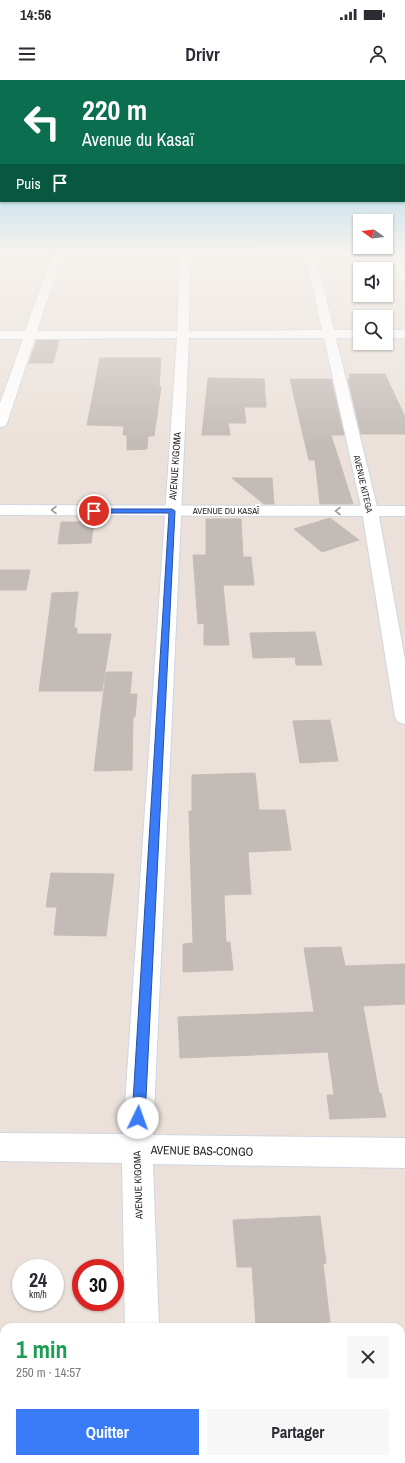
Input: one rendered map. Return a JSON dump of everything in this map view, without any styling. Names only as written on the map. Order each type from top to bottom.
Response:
[{"type":"street","points":[[0,423],[35,318]]},
{"type":"street","name":"AVENUE KIGOMA","points":[[142,1323],[137,1150],[184,318]]},
{"type":"street","name":"AVENUE KITEGA","points":[[324,318],[370,511],[405,717]]},
{"type":"street","points":[[0,335],[183,333],[353,334]]},
{"type":"street","points":[[393,334],[405,334]]},
{"type":"street","name":"AVENUE DU KASAÏ","points":[[0,510],[405,511]]},
{"type":"street","name":"AVENUE BAS-CONGO","points":[[0,1147],[405,1153]]},
{"type":"building","points":[[37,340],[59,340],[53,363],[29,363]]},
{"type":"building","points":[[100,358],[161,358],[159,387],[161,387],[154,436],[148,436],[147,449],[127,450],[127,435],[123,435],[124,426],[87,425]]},
{"type":"building","points":[[349,374],[385,374],[405,417],[405,434],[361,434],[348,379],[350,379]]},
{"type":"building","points":[[208,378],[264,379],[266,407],[244,407],[246,423],[228,423],[230,435],[202,435]]},
{"type":"building","points":[[290,379],[331,379],[344,435],[331,435],[353,504],[320,504],[315,460],[309,460]]},
{"type":"building","points":[[232,478],[272,478],[274,504],[264,504]]},
{"type":"building","points":[[330,518],[359,540],[322,552],[294,529]]},
{"type":"building","points":[[206,519],[241,519],[243,557],[251,557],[254,585],[223,585],[229,645],[204,645],[204,623],[198,624],[193,555],[206,555]]},
{"type":"building","points":[[61,522],[94,522],[91,543],[58,544]]},
{"type":"building","points":[[0,570],[30,570],[26,590],[0,590]]},
{"type":"building","points":[[78,592],[74,628],[77,628],[77,634],[111,634],[102,691],[39,691],[52,593]]},
{"type":"building","points":[[315,632],[322,665],[296,665],[295,657],[253,658],[250,633]]},
{"type":"building","points":[[106,672],[132,672],[130,694],[137,694],[135,717],[133,717],[132,770],[94,771]]},
{"type":"building","points":[[330,720],[338,761],[300,763],[293,721]]},
{"type":"building","points":[[255,773],[259,810],[285,810],[291,850],[248,852],[251,894],[224,895],[226,942],[230,942],[233,970],[183,972],[183,944],[193,943],[189,811],[192,811],[192,775]]},
{"type":"building","points":[[51,873],[114,874],[106,936],[54,935],[57,907],[46,907]]},
{"type":"building","points":[[341,947],[345,966],[405,964],[405,1004],[363,1006],[379,1093],[381,1093],[386,1117],[330,1119],[327,1095],[334,1095],[328,1052],[180,1058],[178,1017],[314,1012],[304,948]]},
{"type":"building","points":[[320,1216],[326,1263],[323,1264],[330,1322],[256,1323],[252,1267],[237,1267],[233,1220]]},
{"type":"route","points":[[94,511],[172,511],[138,1118]]}]
